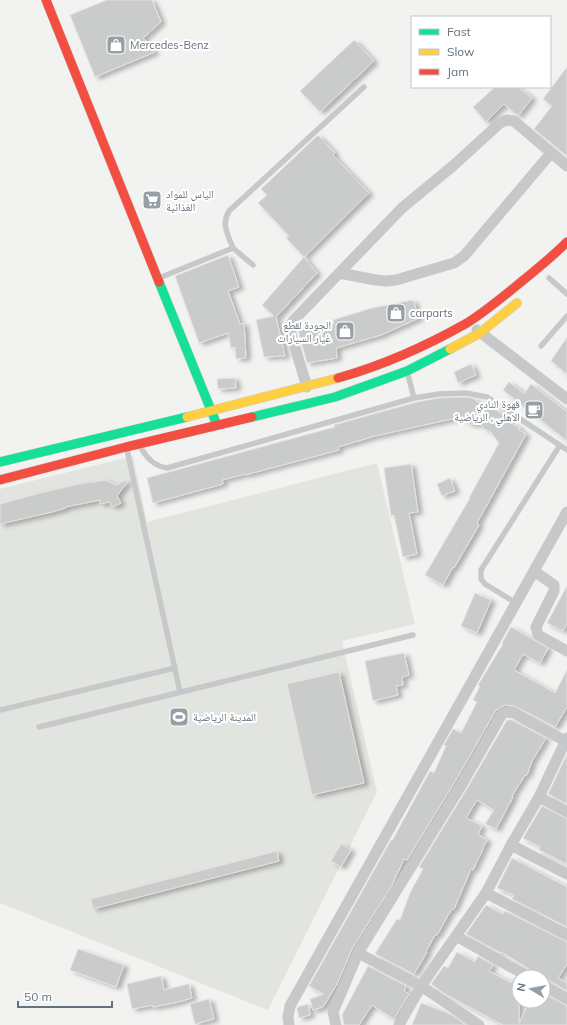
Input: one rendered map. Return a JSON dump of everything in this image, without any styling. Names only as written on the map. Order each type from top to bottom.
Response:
[{"type":"main road","points":[[46,0],[217,426]]},
{"type":"main road","points":[[0,462],[212,411],[367,370],[438,338],[468,322],[504,296],[555,254],[567,242]]},
{"type":"main road","points":[[546,281],[558,270]]},
{"type":"main road","points":[[0,480],[126,447],[334,397],[407,371],[480,332],[524,298]]},
{"type":"street","points":[[307,387],[291,334],[290,327],[293,321],[402,208],[454,165],[500,123],[507,120],[514,121],[567,166]]},
{"type":"street","points":[[339,273],[381,281],[396,280],[454,263],[464,256],[551,153]]},
{"type":"street","points":[[468,322],[567,399]]},
{"type":"street","points":[[289,1025],[288,1016],[290,1006],[567,512]]},
{"type":"street","points":[[534,571],[554,584],[554,591],[536,628],[538,635],[567,651]]},
{"type":"street","points":[[336,1025],[333,1012],[358,953],[462,784],[502,714],[507,712],[514,713],[566,740],[538,797],[486,893],[421,986],[399,1025]]},
{"type":"street","points":[[538,797],[567,812]]},
{"type":"street","points":[[511,845],[567,874]]},
{"type":"street","points":[[486,893],[567,935]]},
{"type":"street","points":[[456,936],[515,969]]},
{"type":"street","points":[[358,953],[421,986],[479,1025]]},
{"type":"street","points":[[551,990],[567,999]]},
{"type":"lane","points":[[253,265],[233,248],[224,227],[229,211],[364,88]]},
{"type":"lane","points":[[158,278],[233,248]]},
{"type":"lane","points":[[546,281],[567,294]]},
{"type":"lane","points":[[542,346],[567,316]]},
{"type":"lane","points":[[407,371],[414,398]]},
{"type":"lane","points":[[139,445],[146,457],[158,467],[166,468],[414,398],[439,394],[466,393],[487,397],[567,450]]},
{"type":"lane","points":[[122,433],[180,692]]},
{"type":"lane","points":[[516,603],[485,584],[481,579],[481,570],[560,445]]},
{"type":"lane","points":[[39,727],[413,635]]},
{"type":"lane","points":[[0,710],[175,668]]},
{"type":"shaded area","name":"المدينة الرياضية","points":[[133,456],[147,522],[377,463],[415,624],[342,641],[377,792],[268,1010],[0,903],[0,489]]},
{"type":"building","name":"Mercedes-Benz","points":[[107,0],[152,0],[161,22],[143,38],[155,52],[95,77],[70,15]]},
{"type":"building","points":[[354,40],[374,61],[320,112],[300,91]]},
{"type":"building","points":[[567,67],[567,156],[534,129],[552,106],[543,99]]},
{"type":"building","points":[[494,88],[519,88],[532,98],[518,116],[504,104],[486,122],[473,107]]},
{"type":"building","points":[[318,135],[335,153],[333,155],[369,193],[304,257],[286,238],[289,236],[258,203],[267,195],[261,189]]},
{"type":"building","points":[[228,255],[239,287],[228,291],[240,324],[244,323],[246,358],[236,359],[235,347],[231,348],[228,333],[199,343],[175,276]]},
{"type":"building","points":[[304,257],[317,273],[276,317],[285,356],[264,357],[256,320],[274,316],[262,305]]},
{"type":"building","points":[[413,300],[419,318],[381,335],[336,348],[337,358],[307,363],[298,330],[334,324],[333,320],[372,308]]},
{"type":"building","points":[[567,337],[567,374],[551,361]]},
{"type":"building","points":[[471,364],[476,375],[458,383],[454,372]]},
{"type":"building","points":[[235,378],[236,388],[218,389],[217,379]]},
{"type":"building","points":[[509,382],[524,394],[531,384],[567,412],[567,441],[503,390]]},
{"type":"building","points":[[439,398],[472,398],[483,405],[485,403],[508,418],[507,421],[520,428],[519,430],[526,434],[477,523],[479,525],[443,585],[425,575],[470,498],[499,443],[490,431],[484,429],[481,424],[470,424],[460,417],[375,436],[338,447],[339,450],[222,480],[223,484],[153,503],[147,478],[335,427],[334,425],[417,402]]},
{"type":"building","points":[[411,464],[418,512],[409,513],[417,554],[403,557],[394,515],[391,516],[384,468]]},
{"type":"building","points":[[450,478],[455,491],[442,496],[437,484]]},
{"type":"building","points":[[129,479],[117,496],[121,503],[112,507],[109,502],[100,504],[100,500],[0,524],[0,504],[89,482],[105,480],[116,485]]},
{"type":"building","points":[[567,586],[567,623],[563,631],[547,623]]},
{"type":"building","points":[[475,593],[491,600],[477,633],[461,626]]},
{"type":"building","points":[[511,627],[548,648],[540,663],[523,654],[514,670],[555,693],[567,670],[567,707],[555,727],[515,706],[505,705],[496,710],[456,780],[407,860],[404,859],[392,885],[352,949],[337,984],[323,1007],[313,1010],[310,999],[324,994],[309,986],[391,840],[392,841],[430,771],[434,773],[446,746],[444,745],[453,729],[461,733],[477,702],[473,700],[480,686],[478,685],[503,644],[502,643]]},
{"type":"building","points":[[404,653],[409,675],[402,677],[403,685],[396,686],[398,695],[373,701],[365,661]]},
{"type":"building","points":[[339,672],[364,783],[312,795],[287,684]]},
{"type":"building","points":[[507,720],[512,720],[546,738],[532,761],[527,775],[525,775],[512,796],[513,797],[496,829],[485,824],[494,810],[477,800],[466,818],[482,826],[478,834],[487,840],[473,870],[471,869],[454,909],[451,910],[437,935],[435,935],[414,974],[375,954],[397,919],[400,920],[410,893],[423,869],[419,867]]},
{"type":"building","points":[[567,754],[567,804],[548,794]]},
{"type":"building","points":[[542,806],[567,819],[567,864],[539,850],[540,847],[523,838]]},
{"type":"building","points":[[341,844],[351,850],[341,867],[331,861]]},
{"type":"building","points":[[277,851],[279,861],[93,909],[91,899]]},
{"type":"building","points":[[512,858],[567,887],[567,927],[512,899],[514,895],[497,888]]},
{"type":"building","points":[[486,905],[503,914],[505,911],[567,942],[567,964],[558,978],[567,983],[567,991],[551,982],[551,969],[529,969],[502,952],[501,953],[466,934]]},
{"type":"building","points":[[78,949],[124,965],[116,987],[70,970]]},
{"type":"building","points":[[457,952],[475,962],[478,956],[493,965],[489,971],[511,983],[511,1009],[519,1009],[519,1023],[526,1009],[551,1009],[551,997],[567,1006],[567,1025],[503,1025],[445,994],[431,984],[444,966],[448,968]]},
{"type":"building","points":[[368,966],[406,986],[404,991],[409,994],[394,1019],[372,1005],[359,1025],[344,1025],[342,1015]]},
{"type":"building","points":[[161,976],[164,990],[189,984],[192,998],[153,1007],[153,1005],[132,1009],[127,984]]},
{"type":"building","points":[[209,999],[214,1019],[195,1024],[190,1004]]},
{"type":"building","points":[[421,1003],[450,1014],[466,1025],[412,1025]]},
{"type":"building","points":[[308,1004],[310,1015],[299,1018],[298,1007]]},
{"type":"traffic: fast","points":[[159,282],[215,420]]},
{"type":"traffic: fast","points":[[252,417],[335,397],[407,371],[450,349]]},
{"type":"traffic: fast","points":[[0,462],[187,417]]},
{"type":"traffic: slow","points":[[450,349],[480,333],[517,303]]},
{"type":"traffic: slow","points":[[187,417],[338,378]]},
{"type":"traffic: jam","points":[[46,0],[159,282]]},
{"type":"traffic: jam","points":[[338,378],[404,354],[467,323],[508,293],[567,242]]},
{"type":"traffic: jam","points":[[0,480],[126,447],[252,417]]},
{"type":"place","name":"Mercedes-Benz","points":[[116,45]]},
{"type":"place","name":"الياس للمواد الغذائية","points":[[152,200]]},
{"type":"place","name":"carparts","points":[[396,313]]},
{"type":"place","name":"الجودة لقطع غيار السيارات","points":[[345,331]]},
{"type":"place","name":"قهوة النادي الاهلي ، الرياضية","points":[[534,410]]},
{"type":"place","name":"المدينة الرياضية","points":[[179,717]]}]
